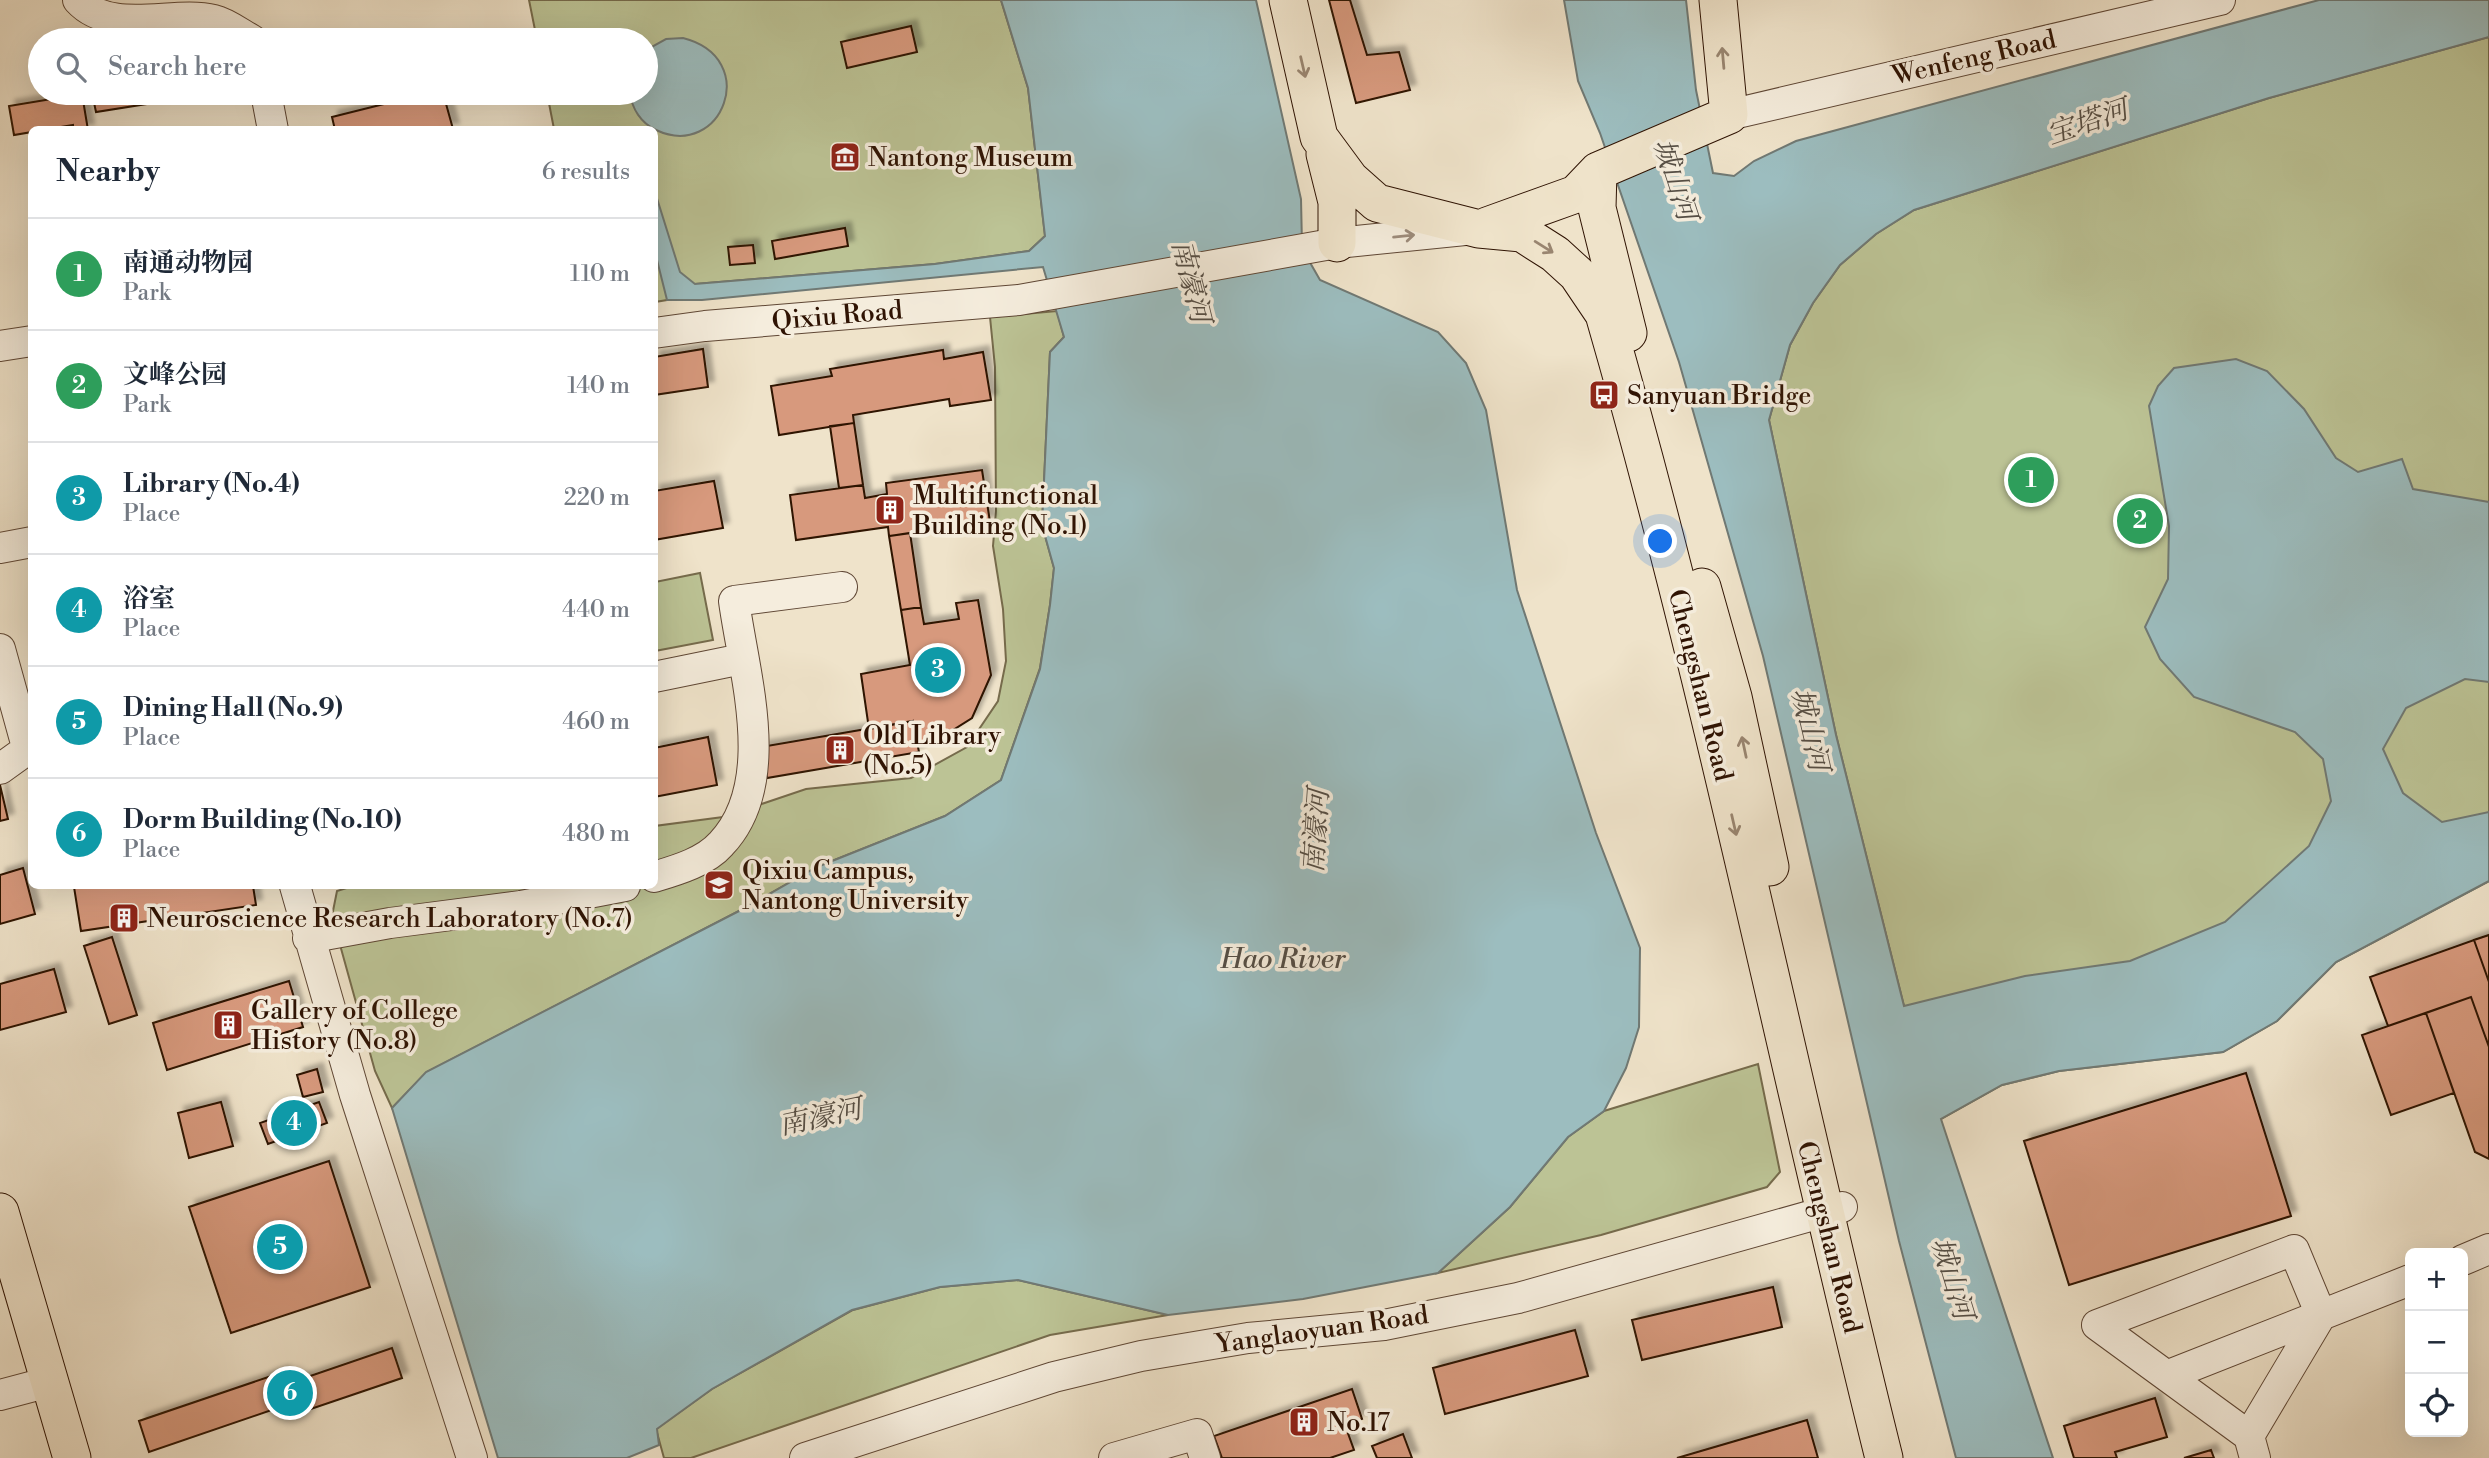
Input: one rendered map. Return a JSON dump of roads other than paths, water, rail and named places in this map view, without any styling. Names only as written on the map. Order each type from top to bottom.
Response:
[{"type":"main road","name":"Chengshan Road","points":[[1288,0],[1319,137],[1350,179],[1377,203],[1479,229],[1522,233],[1555,254],[1577,274],[1604,314],[1707,706],[1832,1210],[1907,1458]]},
{"type":"main road","points":[[1479,229],[1576,194],[1603,169],[1719,119],[1718,0]]},
{"type":"main road","points":[[1319,137],[1333,179],[1327,245]]},
{"type":"main road","name":"Chengshan Road","points":[[1603,169],[1597,208],[1622,313],[1733,697],[1832,1210],[1884,1458]]},
{"type":"main road","points":[[0,1212],[72,1458]]},
{"type":"street","points":[[78,0],[85,7],[115,19],[214,20],[229,28]]},
{"type":"street","name":"Wenfeng Road","points":[[1719,119],[2220,0]]},
{"type":"street","points":[[268,105],[272,126]]},
{"type":"street","points":[[1327,245],[1479,229]]},
{"type":"street","name":"Qixiu Road","points":[[658,332],[705,326],[1019,300],[1327,245]]},
{"type":"street","points":[[0,346],[28,342]]},
{"type":"street","points":[[0,548],[28,543]]},
{"type":"street","points":[[658,876],[690,866],[721,845],[746,806],[755,765],[751,707],[734,601],[842,587]]},
{"type":"street","points":[[0,649],[28,744]]},
{"type":"street","points":[[658,676],[742,659]]},
{"type":"street","points":[[0,769],[28,748]]},
{"type":"street","points":[[296,889],[308,938],[383,1184],[472,1458]]},
{"type":"street","points":[[308,938],[353,928],[521,906],[609,889]]},
{"type":"street","name":"Yanglaoyuan Road","points":[[805,1458],[962,1405],[1104,1365],[1248,1338],[1384,1325],[1518,1298],[1832,1210]]},
{"type":"street","points":[[2468,1258],[2489,1249]]},
{"type":"street","points":[[2294,1250],[2321,1315],[2252,1447],[2169,1375],[2097,1325],[2294,1250]]},
{"type":"street","points":[[2169,1375],[2405,1282]]},
{"type":"street","points":[[0,1395],[50,1382]]},
{"type":"street","points":[[1114,1458],[1197,1434],[1205,1458]]},
{"type":"water","name":"Hao River","points":[[1001,0],[1256,0],[1301,199],[1302,245],[1308,259],[1320,280],[1438,332],[1466,363],[1486,410],[1517,590],[1596,833],[1640,948],[1639,1027],[1626,1068],[1604,1111],[1568,1137],[1510,1207],[1438,1273],[1303,1299],[1168,1315],[1018,1280],[940,1287],[852,1310],[712,1389],[657,1429],[659,1445],[627,1458],[498,1458],[392,1108],[426,1072],[741,910],[817,867],[945,816],[1001,780],[1040,669],[1050,605],[1054,568],[1042,525],[1050,352],[1064,337],[1043,267],[702,300],[667,300],[658,264],[658,202],[680,272],[695,284],[935,264],[1029,251],[1045,236],[1028,88]]},
{"type":"water","points":[[1564,0],[1686,0],[1696,90],[1713,173],[1734,176],[1754,161],[1796,141],[2319,0],[2489,0],[2489,37],[2269,98],[1914,210],[1876,234],[1840,265],[1813,303],[1790,345],[1769,420],[1836,735],[1904,1006],[2025,976],[2130,961],[2225,922],[2309,846],[2331,801],[2323,759],[2295,732],[2194,697],[2160,659],[2145,627],[2168,579],[2169,526],[2149,406],[2158,386],[2174,368],[2236,359],[2267,371],[2304,409],[2336,458],[2358,472],[2402,459],[2413,489],[2489,502],[2489,682],[2465,679],[2406,708],[2383,749],[2403,793],[2442,822],[2489,812],[2489,881],[2336,962],[2277,1021],[2223,1052],[2059,1071],[2002,1085],[1941,1119],[2053,1458],[1956,1458],[1899,1241],[1763,656],[1679,362],[1600,133],[1578,81]]},
{"type":"water","points":[[683,38],[707,49],[721,65],[727,84],[724,103],[714,120],[699,132],[679,136],[658,131],[658,126],[646,124],[633,105],[658,105],[658,43],[666,39]]},
{"type":"place","name":"Nantong Museum","points":[[845,157]]},
{"type":"place","name":"Sanyuan Bridge","points":[[1604,395]]},
{"type":"place","name":"南通动物园","points":[[2031,480]]},
{"type":"place","name":"Multifunctional Building (No.1)","points":[[890,510]]},
{"type":"place","name":"文峰公园","points":[[2140,521]]},
{"type":"place","name":"Library (No.4)","points":[[938,670]]},
{"type":"place","name":"Old Library (No.5)","points":[[840,750]]},
{"type":"place","name":"Qixiu Campus, Nantong University","points":[[719,885]]},
{"type":"place","name":"Neuroscience Research Laboratory (No.7)","points":[[124,918]]},
{"type":"place","name":"Gallery of College History (No.8)","points":[[228,1025]]},
{"type":"place","name":"浴室","points":[[294,1123]]},
{"type":"place","name":"Dining Hall (No.9)","points":[[280,1247]]},
{"type":"place","name":"Dorm Building (No.10)","points":[[290,1393]]},
{"type":"place","name":"No.17","points":[[1304,1422]]},
{"type":"water label","name":"宝塔河","points":[[2087,121]]},
{"type":"water label","name":"城山河","points":[[1676,179]]},
{"type":"water label","name":"南濠河","points":[[1192,281]]},
{"type":"water label","name":"城山河","points":[[1811,729]]},
{"type":"water label","name":"南濠河","points":[[1315,831]]},
{"type":"water label","name":"南濠河","points":[[820,1116]]},
{"type":"water label","name":"城山河","points":[[1953,1278]]}]
